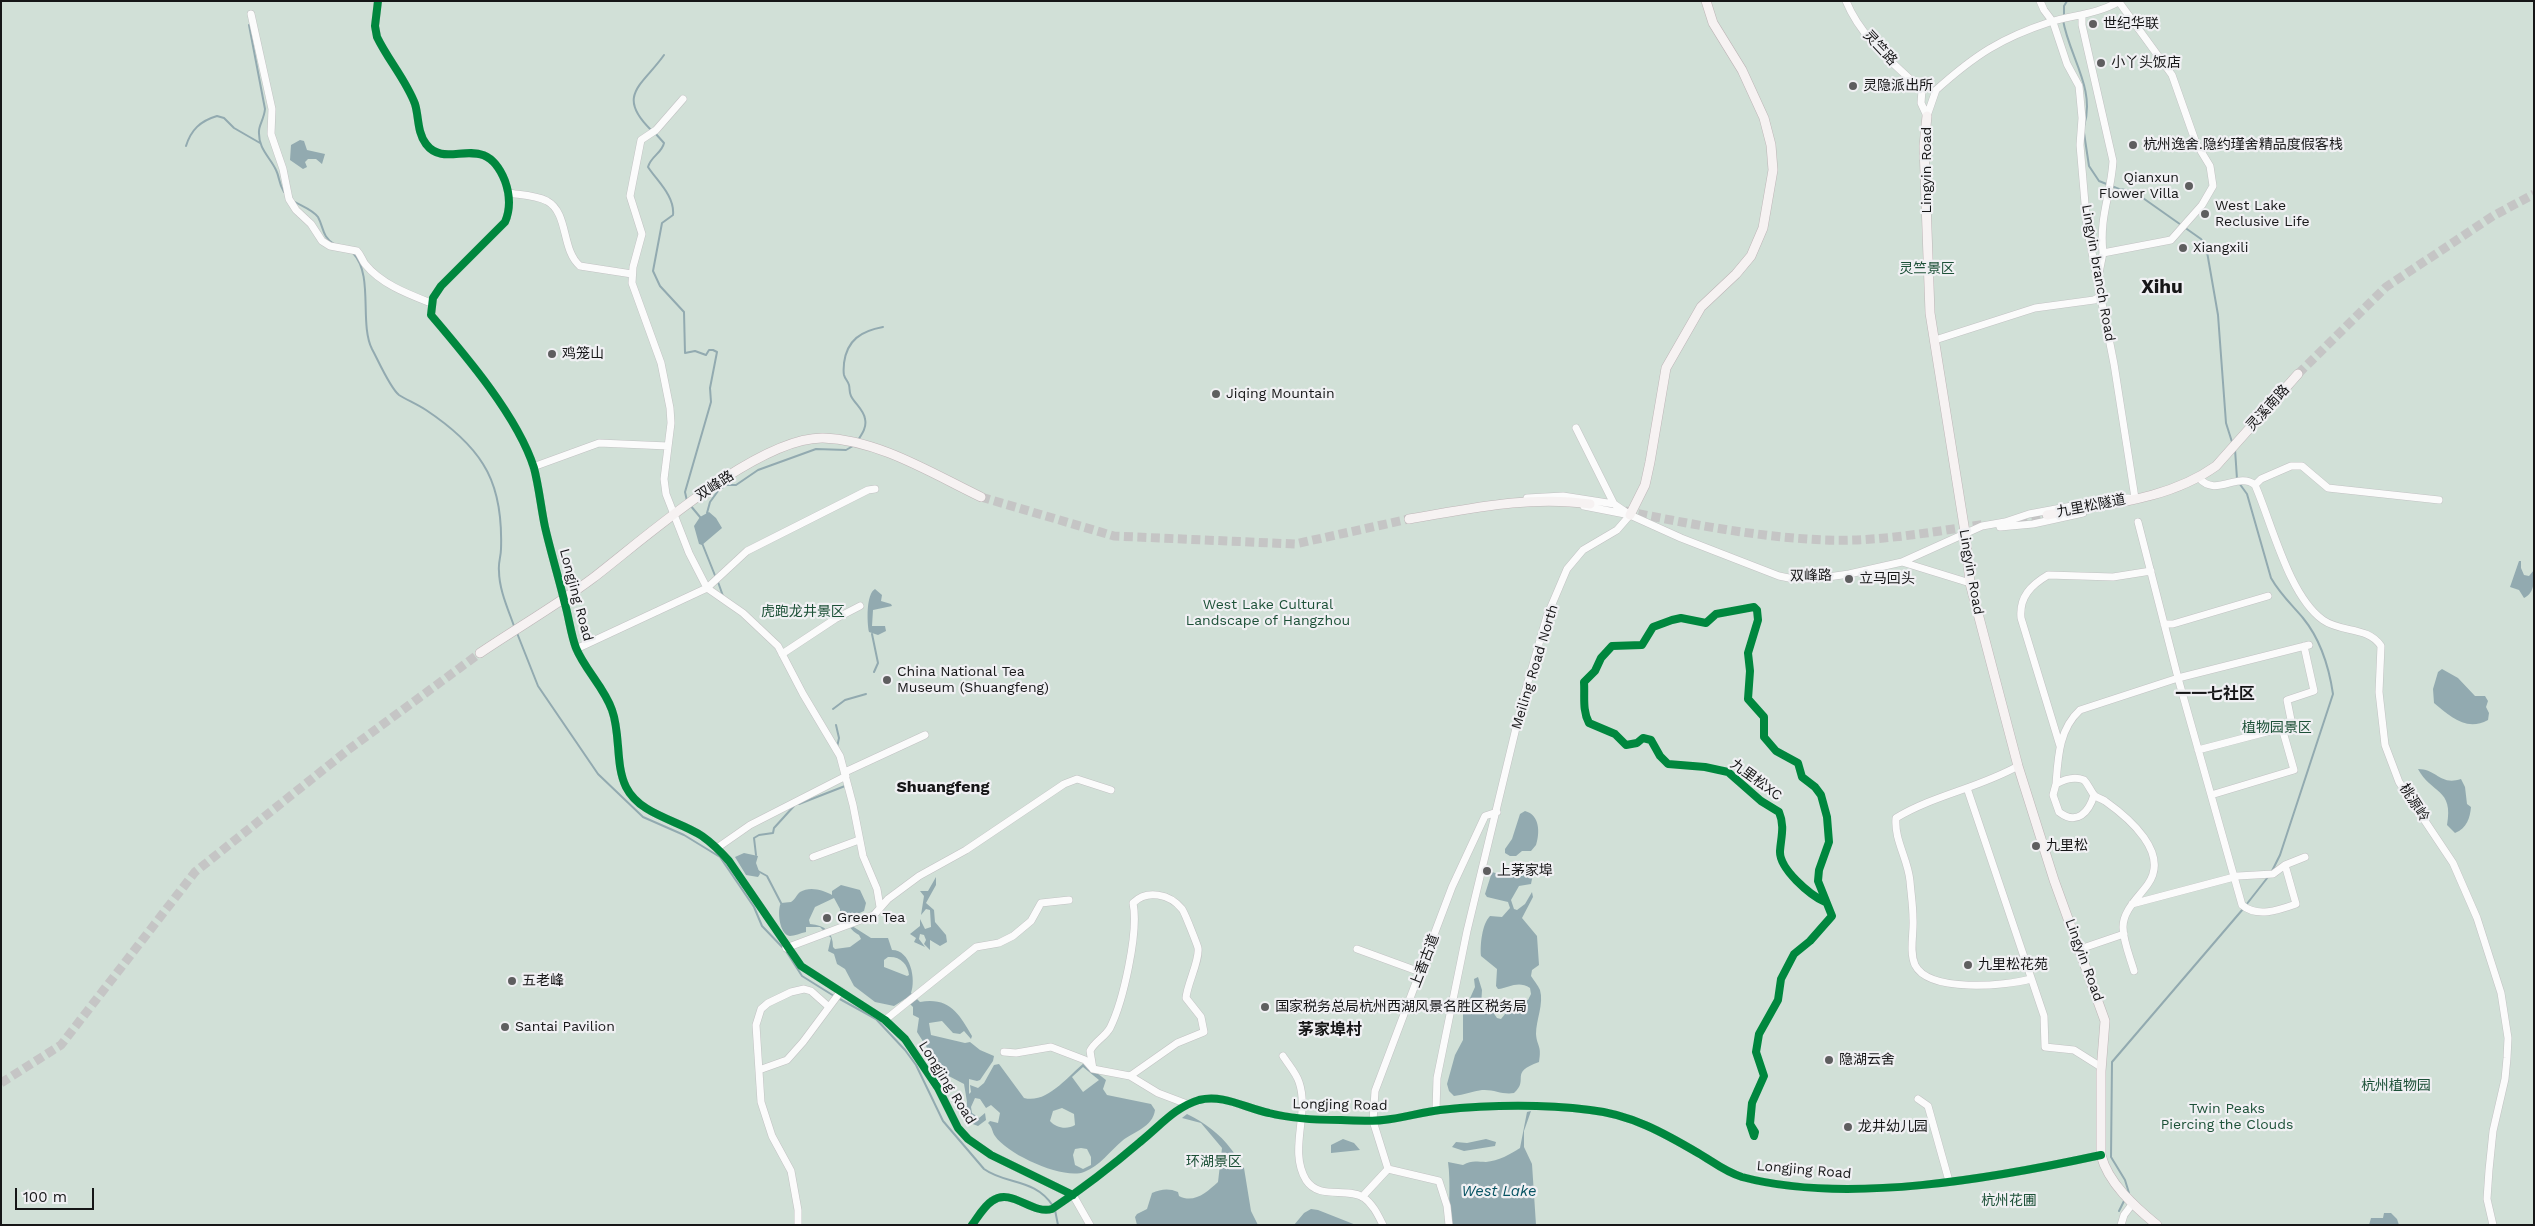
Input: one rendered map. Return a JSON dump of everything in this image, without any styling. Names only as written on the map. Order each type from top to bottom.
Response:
[{"type":"main road","name":"Meiling Road North","points":[[1630,515],[1647,477],[1666,368],[1701,307],[1752,256],[1763,228],[1773,170],[1772,145],[1764,118],[1742,70],[1712,23],[1706,1]]},
{"type":"main road","name":"Lingyin Road","points":[[1927,116],[1924,146],[1930,313],[1965,532],[1970,583],[2018,766],[2054,880],[2104,1021],[2101,1067],[2101,1156],[2103,1166],[2133,1203],[2157,1225]]},
{"type":"main road","name":"灵溪南路","points":[[2199,478],[2216,466],[2298,374]]},
{"type":"main road","name":"双峰路","points":[[480,653],[564,599],[718,482],[776,449],[808,439],[856,442],[899,458],[981,497]]},
{"type":"main road","points":[[2135,498],[2165,493],[2199,478]]},
{"type":"main road","name":"九里松隧道","points":[[2047,515],[2135,498]]},
{"type":"main road","points":[[1409,519],[1536,500],[1590,504]]},
{"type":"street","points":[[250,14],[272,109],[271,134],[283,169],[286,190],[292,205],[311,224],[322,241],[330,246],[357,250],[364,262],[377,277],[405,292],[431,302],[445,281],[505,222],[509,214],[508,193],[499,168],[487,156],[474,153],[435,152],[425,144],[421,136],[416,106],[411,94],[377,37],[375,26],[378,1]]},
{"type":"street","name":"灵竺路","points":[[1846,1],[1851,13],[1870,40],[1922,90]]},
{"type":"street","name":"Lingyin branch Road","points":[[2040,1],[2044,10],[2055,21],[2067,64],[2079,86],[2082,118],[2080,145],[2084,207],[2102,296],[2135,498]]},
{"type":"street","points":[[2103,253],[2171,240],[2208,196],[2213,186],[2212,174],[2196,143],[2186,109],[2166,63],[2120,2]]},
{"type":"street","name":"Lingyin Road","points":[[1927,116],[1936,90],[1970,60],[2015,34],[2055,21],[2103,11],[2120,2]]},
{"type":"street","points":[[2082,15],[2082,25],[2112,147],[2110,186],[2102,214],[2103,253],[2101,272],[2098,278]]},
{"type":"street","points":[[1927,116],[1921,103],[1922,90],[1936,90]]},
{"type":"street","points":[[683,99],[654,132],[640,143],[631,187],[631,203],[642,229],[632,274],[632,283],[661,363],[670,408],[664,479],[666,494],[689,554],[707,588],[724,599],[765,632],[782,654],[836,749],[859,840],[876,889],[880,907]]},
{"type":"street","points":[[508,193],[541,198],[552,204],[560,218],[568,248],[580,266],[632,274]]},
{"type":"street","points":[[1935,340],[2035,308],[2094,300],[2102,296]]},
{"type":"street","name":"Longjing Road","points":[[431,302],[431,315],[469,359],[502,406],[521,440],[533,467],[576,649],[606,696],[612,711],[618,728],[622,777],[627,788],[640,804],[701,835],[718,848],[757,902],[786,948],[801,966],[838,995],[885,1020],[920,1059],[958,1128],[968,1139],[991,1155],[1073,1195],[1187,1104],[1210,1098],[1220,1098],[1268,1113],[1302,1119],[1373,1121],[1412,1116],[1436,1110],[1532,1106],[1604,1112],[1625,1117],[1662,1133],[1738,1176],[1772,1182],[1851,1188],[1949,1181],[2042,1168],[2101,1156]]},
{"type":"street","points":[[1576,428],[1614,504]]},
{"type":"street","points":[[533,467],[599,443],[668,446]]},
{"type":"street","points":[[2199,478],[2204,484],[2215,487],[2249,480],[2255,485],[2261,479],[2291,466],[2302,466],[2328,488],[2439,500]]},
{"type":"street","name":"桃源岭","points":[[2255,485],[2285,563],[2305,601],[2323,620],[2339,628],[2363,632],[2374,638],[2381,646],[2379,692],[2385,745],[2399,782],[2452,863],[2481,930],[2501,993],[2508,1038],[2505,1079],[2493,1131],[2488,1179],[2487,1199],[2494,1225]]},
{"type":"street","points":[[576,649],[707,588],[747,551],[868,490],[875,489]]},
{"type":"street","points":[[1510,503],[1534,497],[1556,496],[1614,504],[1630,515]]},
{"type":"street","points":[[1965,532],[2029,514],[2115,498],[2135,498]]},
{"type":"street","points":[[1965,532],[2033,524],[2113,506],[2135,498]]},
{"type":"street","points":[[1510,503],[1567,504],[1630,515]]},
{"type":"street","name":"双峰路","points":[[1630,515],[1681,538],[1780,576],[1794,579],[1830,578],[1902,562],[1965,532]]},
{"type":"street","name":"Meiling Road North","points":[[1436,1110],[1437,1078],[1460,965],[1522,699],[1547,616],[1567,569],[1583,550],[1617,530],[1630,515]]},
{"type":"street","points":[[2138,522],[2178,678],[2233,878],[2244,907],[2260,912],[2296,904],[2285,865]]},
{"type":"street","points":[[1902,562],[1970,583]]},
{"type":"street","points":[[2060,747],[2021,618],[2020,608],[2024,595],[2030,588],[2048,575],[2113,577],[2151,571]]},
{"type":"street","points":[[2164,624],[2173,624],[2268,596]]},
{"type":"street","points":[[782,654],[835,619],[860,606]]},
{"type":"street","points":[[2094,795],[2088,811],[2084,815],[2069,817],[2059,812],[2053,795],[2060,747],[2069,720],[2080,710],[2178,678],[2307,646],[2314,690],[2287,700],[2292,725],[2198,750]]},
{"type":"street","points":[[2211,795],[2292,772],[2294,770],[2282,728]]},
{"type":"street","points":[[718,848],[750,825],[925,735]]},
{"type":"street","points":[[2018,766],[1996,778],[1896,818],[1896,834],[1909,873],[1915,964],[1921,973],[1934,980],[1995,986],[2031,979]]},
{"type":"street","points":[[786,948],[874,915],[880,907],[919,876],[966,850],[1064,784],[1077,779],[1111,790]]},
{"type":"street","points":[[2056,784],[2067,779],[2081,779],[2088,784],[2094,795],[2106,802],[2139,832],[2153,853],[2155,864],[2151,880],[2132,904],[2124,920],[2124,934],[2134,971]]},
{"type":"street","points":[[1967,788],[2044,1016],[2045,1047],[2074,1050],[2101,1067]]},
{"type":"street","name":"上香古道","points":[[1373,1121],[1375,1091],[1452,887],[1485,816],[1497,812]]},
{"type":"street","points":[[813,857],[859,840]]},
{"type":"street","points":[[2132,904],[2233,878],[2269,874],[2304,857]]},
{"type":"street","points":[[1093,1069],[1090,1051],[1109,1029],[1125,977],[1136,925],[1134,903],[1143,896],[1162,896],[1170,899],[1181,908],[1198,949],[1186,998],[1202,1017],[1204,1032],[1177,1043],[1130,1076]]},
{"type":"street","points":[[885,1020],[976,947],[999,943],[1012,936],[1031,921],[1041,904],[1069,900]]},
{"type":"street","points":[[2080,949],[2124,934]]},
{"type":"street","points":[[1357,950],[1368,952],[1420,972]]},
{"type":"street","points":[[798,1225],[795,1185],[791,1171],[772,1136],[761,1102],[756,1033],[761,1009],[768,1003],[791,992],[804,989],[811,991],[829,1007]]},
{"type":"street","points":[[759,1070],[787,1060],[838,995]]},
{"type":"street","points":[[1004,1052],[1016,1053],[1051,1047],[1085,1060],[1093,1069],[1130,1076],[1158,1093],[1187,1104]]},
{"type":"street","points":[[1283,1056],[1298,1080],[1302,1119],[1298,1157],[1306,1179],[1312,1186],[1322,1191],[1362,1197],[1376,1210],[1383,1225]]},
{"type":"street","points":[[1918,1099],[1928,1106],[1949,1181]]},
{"type":"street","points":[[1373,1121],[1388,1168]]},
{"type":"street","points":[[1362,1197],[1388,1168]]},
{"type":"street","points":[[1388,1168],[1439,1181],[1447,1206],[1449,1225]]},
{"type":"street","points":[[972,1225],[991,1201],[997,1198],[1015,1199],[1042,1211],[1054,1208],[1073,1195],[1090,1225]]},
{"type":"street","points":[[2121,1225],[2124,1215],[2133,1203]]},
{"type":"green space","name":"虎跑龙井景区","points":[[1,1],[2534,1],[2534,1225],[1,1225]]},
{"type":"water","points":[[300,140],[304,141],[307,150],[325,154],[322,164],[316,159],[308,159],[305,162],[307,167],[303,169],[290,160],[291,145]]},
{"type":"water","points":[[709,512],[716,518],[722,528],[702,545],[699,544],[694,526],[700,517]]},
{"type":"water","points":[[2519,561],[2521,561],[2524,575],[2529,576],[2534,570],[2532,590],[2524,598],[2519,590],[2510,587]]},
{"type":"water","points":[[875,589],[882,595],[881,601],[892,606],[873,610],[872,626],[885,626],[886,631],[878,635],[869,632],[868,622],[870,596]]},
{"type":"water","points":[[2442,669],[2458,678],[2475,696],[2485,696],[2488,701],[2486,707],[2489,713],[2488,720],[2473,724],[2465,723],[2452,717],[2434,703],[2433,689],[2438,672]]},
{"type":"water","points":[[2418,769],[2430,772],[2443,779],[2454,781],[2461,779],[2465,787],[2467,804],[2471,807],[2467,822],[2459,831],[2455,833],[2447,825],[2447,804],[2444,798],[2423,777]]},
{"type":"water","points":[[1525,811],[1534,816],[1538,825],[1536,845],[1531,851],[1522,851],[1516,856],[1510,856],[1505,853],[1505,849],[1512,839],[1520,814]]},
{"type":"water","points":[[744,853],[758,856],[756,863],[760,874],[758,877],[746,875],[735,857]]},
{"type":"water","points":[[1531,871],[1533,874],[1531,884],[1519,886],[1511,900],[1514,909],[1517,910],[1525,904],[1532,892],[1533,897],[1522,918],[1537,936],[1539,965],[1532,970],[1531,976],[1541,995],[1536,1034],[1540,1049],[1539,1062],[1524,1070],[1520,1084],[1514,1093],[1482,1090],[1454,1096],[1449,1091],[1447,1084],[1455,1055],[1463,1040],[1463,1014],[1475,987],[1474,979],[1478,977],[1482,990],[1481,1007],[1484,1010],[1490,1008],[1497,1018],[1501,1019],[1505,1014],[1505,1002],[1509,999],[1521,1002],[1528,1000],[1531,994],[1530,988],[1521,985],[1498,989],[1496,986],[1497,969],[1481,956],[1481,951],[1482,935],[1487,920],[1490,916],[1502,917],[1510,908],[1508,902],[1487,897],[1485,894],[1492,872],[1505,876],[1521,875]]},
{"type":"water","points":[[936,877],[936,885],[926,903],[934,910],[935,922],[946,935],[947,942],[940,946],[930,940],[930,950],[924,944],[926,940],[924,935],[920,934],[919,939],[925,947],[914,942],[916,938],[910,934],[920,926],[920,919],[925,929],[931,927],[930,910],[926,909],[921,915],[924,896],[920,891],[928,891]]},
{"type":"water","points":[[841,885],[860,890],[866,903],[864,911],[849,918],[849,924],[871,938],[888,938],[892,950],[898,951],[908,960],[913,981],[911,993],[920,1002],[939,1002],[952,1009],[958,1014],[972,1036],[971,1039],[964,1031],[960,1034],[953,1033],[942,1021],[929,1023],[931,1035],[965,1043],[970,1042],[980,1050],[994,1056],[993,1061],[980,1080],[969,1079],[969,1094],[971,1092],[970,1085],[978,1088],[984,1083],[994,1065],[999,1064],[1024,1098],[1041,1097],[1056,1088],[1084,1063],[1106,1080],[1103,1089],[1107,1095],[1151,1104],[1155,1110],[1151,1121],[1122,1141],[1095,1166],[1075,1174],[1050,1169],[1012,1151],[995,1136],[988,1123],[990,1121],[998,1123],[1000,1113],[991,1105],[986,1108],[980,1099],[975,1098],[971,1107],[972,1113],[979,1118],[985,1113],[986,1120],[978,1126],[970,1123],[966,1119],[967,1102],[964,1084],[943,1073],[917,1032],[919,1018],[913,1015],[913,1007],[905,999],[894,1006],[875,1002],[854,986],[845,969],[837,964],[834,954],[828,951],[831,938],[820,927],[806,927],[806,932],[792,936],[786,935],[783,931],[779,916],[781,903],[791,902],[800,892],[808,889],[821,890],[832,895],[832,891]],"holes":[[[834,898],[840,909],[840,919],[859,935],[861,939],[850,947],[835,949],[830,933],[820,926],[810,924],[809,920],[815,907]],[[888,957],[900,959],[905,964],[909,975],[907,976],[884,967],[884,960]],[[1083,1067],[1099,1080],[1083,1092],[1072,1077]],[[1062,1108],[1074,1114],[1075,1125],[1062,1128],[1050,1121],[1053,1111]],[[1075,1149],[1087,1149],[1091,1157],[1091,1165],[1083,1169],[1075,1165],[1073,1155]]]},
{"type":"water","name":"West Lake","points":[[1531,1111],[1524,1131],[1524,1147],[1532,1164],[1536,1225],[1450,1225],[1448,1162],[1463,1165],[1472,1162],[1486,1162],[1504,1157],[1520,1148],[1527,1112]]},
{"type":"water","points":[[1187,1114],[1217,1133],[1244,1168],[1251,1211],[1258,1225],[1137,1225],[1135,1217],[1147,1209],[1152,1193],[1171,1190],[1178,1192],[1179,1196],[1190,1199],[1205,1193],[1218,1182],[1222,1148],[1201,1123],[1182,1118]]},
{"type":"water","points":[[1343,1139],[1354,1143],[1360,1150],[1331,1153],[1331,1145]]},
{"type":"water","points":[[1486,1139],[1496,1142],[1495,1146],[1464,1151],[1452,1147],[1456,1142],[1467,1143]]},
{"type":"water","points":[[1311,1209],[1356,1225],[1294,1225],[1304,1213]]},
{"type":"water","points":[[2384,1213],[2391,1213],[2397,1219],[2399,1225],[2369,1225],[2371,1218],[2383,1218]]},
{"type":"waterway","points":[[2064,15],[2064,6],[2067,1]]},
{"type":"waterway","points":[[2063,20],[2087,99],[2084,126]]},
{"type":"waterway","points":[[249,25],[265,109],[259,129],[260,143],[276,170],[284,192]]},
{"type":"waterway","points":[[651,130],[640,118],[635,108],[634,99],[641,83],[664,55]]},
{"type":"waterway","points":[[186,146],[197,127],[217,116],[224,118],[234,128],[260,143]]},
{"type":"waterway","points":[[655,133],[664,143],[648,167],[665,189],[671,201],[673,215],[662,223],[653,271],[660,286],[684,312],[685,353],[695,351],[706,355],[709,350],[717,352],[710,388],[711,402],[685,492],[687,501]]},
{"type":"waterway","points":[[2084,133],[2089,166],[2099,181],[2119,189],[2133,191],[2201,239],[2206,246],[2218,315],[2226,423],[2232,442]]},
{"type":"waterway","points":[[295,202],[318,217],[325,235],[334,244]]},
{"type":"waterway","points":[[353,253],[359,262],[363,274],[368,338],[384,374],[399,395],[426,410],[458,434],[478,456],[493,484],[501,527],[500,585],[514,626]]},
{"type":"waterway","points":[[858,440],[864,430],[864,416],[851,396],[849,384],[844,375],[844,363],[848,348],[856,338],[868,331],[883,327]]},
{"type":"waterway","points":[[707,513],[710,502],[718,491],[726,485],[736,485],[758,470],[816,449],[846,450],[853,446]]},
{"type":"waterway","points":[[2235,449],[2237,479]]},
{"type":"waterway","points":[[2239,483],[2247,494],[2271,578],[2315,635],[2326,664],[2333,694],[2280,855],[2272,871]]},
{"type":"waterway","points":[[690,505],[700,517]]},
{"type":"waterway","points":[[702,543],[716,578]]},
{"type":"waterway","points":[[718,582],[723,596]]},
{"type":"waterway","points":[[517,633],[538,686],[598,774],[643,817],[684,835],[720,857],[754,907],[762,926],[786,951],[802,976],[834,996]]},
{"type":"waterway","points":[[872,634],[878,663],[874,672]]},
{"type":"waterway","points":[[833,709],[845,700],[866,694]]},
{"type":"waterway","points":[[836,725],[839,738],[837,747]]},
{"type":"waterway","points":[[799,804],[845,786]]},
{"type":"waterway","points":[[756,855],[754,838],[759,835],[773,833],[774,828],[794,806]]},
{"type":"waterway","points":[[758,871],[767,876],[781,903]]},
{"type":"waterway","points":[[2246,905],[2268,877]]},
{"type":"waterway","points":[[2129,1193],[2125,1180],[2111,1157],[2112,1062],[2243,909]]},
{"type":"waterway","points":[[838,998],[876,1019],[905,1050],[916,1065],[943,1121],[984,1169],[1002,1178],[1029,1186],[1046,1197],[1053,1206]]},
{"type":"waterway","points":[[2119,1211],[2124,1201]]},
{"type":"waterway","points":[[1055,1210],[1058,1225]]},
{"type":"tunnel","points":[[2298,374],[2386,287],[2493,216],[2534,194]]},
{"type":"tunnel","points":[[981,497],[1114,536],[1295,544],[1409,519]]},
{"type":"tunnel","points":[[1625,511],[1749,533],[1824,540],[1885,538],[1986,524]]},
{"type":"tunnel","points":[[2018,519],[2047,515]]},
{"type":"tunnel","points":[[1,1083],[61,1045],[195,872],[348,750],[480,653]]},
{"type":"cycle path","points":[[378,1],[375,26],[377,37],[411,95],[415,104],[421,135],[426,144],[435,151],[444,154],[476,153],[487,157],[496,165],[507,186],[509,207],[505,222],[441,286],[433,298],[431,315],[490,388],[504,408],[526,448],[534,468],[545,527],[574,643],[584,664],[609,702],[612,710],[615,720],[620,769],[626,787],[632,796],[650,811],[692,830],[723,854],[801,966],[885,1020],[905,1039],[938,1088],[958,1128],[968,1139],[991,1155],[1073,1195]]},
{"type":"cycle path","name":"九里松XC","points":[[1750,1124],[1755,1132],[1754,1136],[1750,1124],[1752,1103],[1764,1076],[1756,1052],[1759,1034],[1778,1000],[1781,979],[1794,954],[1810,941],[1832,916],[1818,881],[1819,870],[1829,842],[1827,817],[1821,795],[1815,787],[1802,777],[1798,763],[1776,751],[1764,737],[1764,717],[1748,699],[1750,671],[1748,653],[1758,620],[1757,610],[1754,607],[1716,614],[1706,623],[1681,618],[1672,620],[1653,627],[1642,645],[1612,646],[1601,658],[1595,671],[1584,682],[1585,708],[1589,723],[1615,734],[1626,745],[1637,743],[1643,738],[1651,740],[1660,756],[1668,764],[1705,767],[1728,772],[1761,801],[1779,812],[1782,827],[1780,851],[1784,866],[1796,881],[1825,902]]},
{"type":"cycle path","points":[[972,1225],[986,1206],[999,1198],[1007,1197],[1044,1210],[1052,1209],[1108,1168],[1182,1107],[1199,1100],[1208,1099],[1234,1102],[1286,1117],[1359,1121],[1385,1120],[1434,1111],[1477,1107],[1533,1106],[1605,1112],[1633,1120],[1659,1132],[1736,1175],[1783,1185],[1827,1189],[1921,1185],[2015,1172],[2101,1155]]},
{"type":"place","name":"世纪华联","points":[[2093,24]]},
{"type":"place","name":"小丫头饭店","points":[[2101,63]]},
{"type":"place","name":"灵隐派出所","points":[[1853,86]]},
{"type":"place","name":"杭州逸舍.隐约瑾舍精品度假客栈","points":[[2133,145]]},
{"type":"place","name":"Qianxun Flower Villa","points":[[2189,186]]},
{"type":"place","name":"West Lake Reclusive Life","points":[[2205,214]]},
{"type":"place","name":"Xiangxili","points":[[2183,248]]},
{"type":"place","name":"鸡笼山","points":[[552,354]]},
{"type":"place","name":"Jiqing Mountain","points":[[1216,394]]},
{"type":"place","name":"立马回头","points":[[1849,579]]},
{"type":"place","name":"China National Tea Museum (Shuangfeng)","points":[[887,680]]},
{"type":"place","name":"九里松","points":[[2036,846]]},
{"type":"place","name":"上茅家埠","points":[[1487,871]]},
{"type":"place","name":"Green Tea","points":[[827,918]]},
{"type":"place","name":"九里松花苑","points":[[1968,965]]},
{"type":"place","name":"五老峰","points":[[512,981]]},
{"type":"place","name":"国家税务总局杭州西湖风景名胜区税务局","points":[[1265,1007]]},
{"type":"place","name":"Santai Pavilion","points":[[505,1027]]},
{"type":"place","name":"隐湖云舍","points":[[1829,1060]]},
{"type":"place","name":"龙井幼儿园","points":[[1848,1127]]},
{"type":"district","name":"Xihu","points":[[2162,287]]},
{"type":"district","name":"一一七社区","points":[[2215,694]]},
{"type":"district","name":"Shuangfeng","points":[[943,787]]},
{"type":"district","name":"茅家埠村","points":[[1330,1030]]},
{"type":"park label","name":"灵竺景区","points":[[1927,269]]},
{"type":"park label","name":"West Lake Cultural Landscape of Hangzhou","points":[[1268,614]]},
{"type":"park label","name":"植物园景区","points":[[2277,728]]},
{"type":"park label","name":"杭州植物园","points":[[2396,1086]]},
{"type":"park label","name":"Twin Peaks Piercing the Clouds","points":[[2227,1118]]},
{"type":"park label","name":"环湖景区","points":[[1214,1162]]},
{"type":"park label","name":"杭州花圃","points":[[2009,1201]]}]
